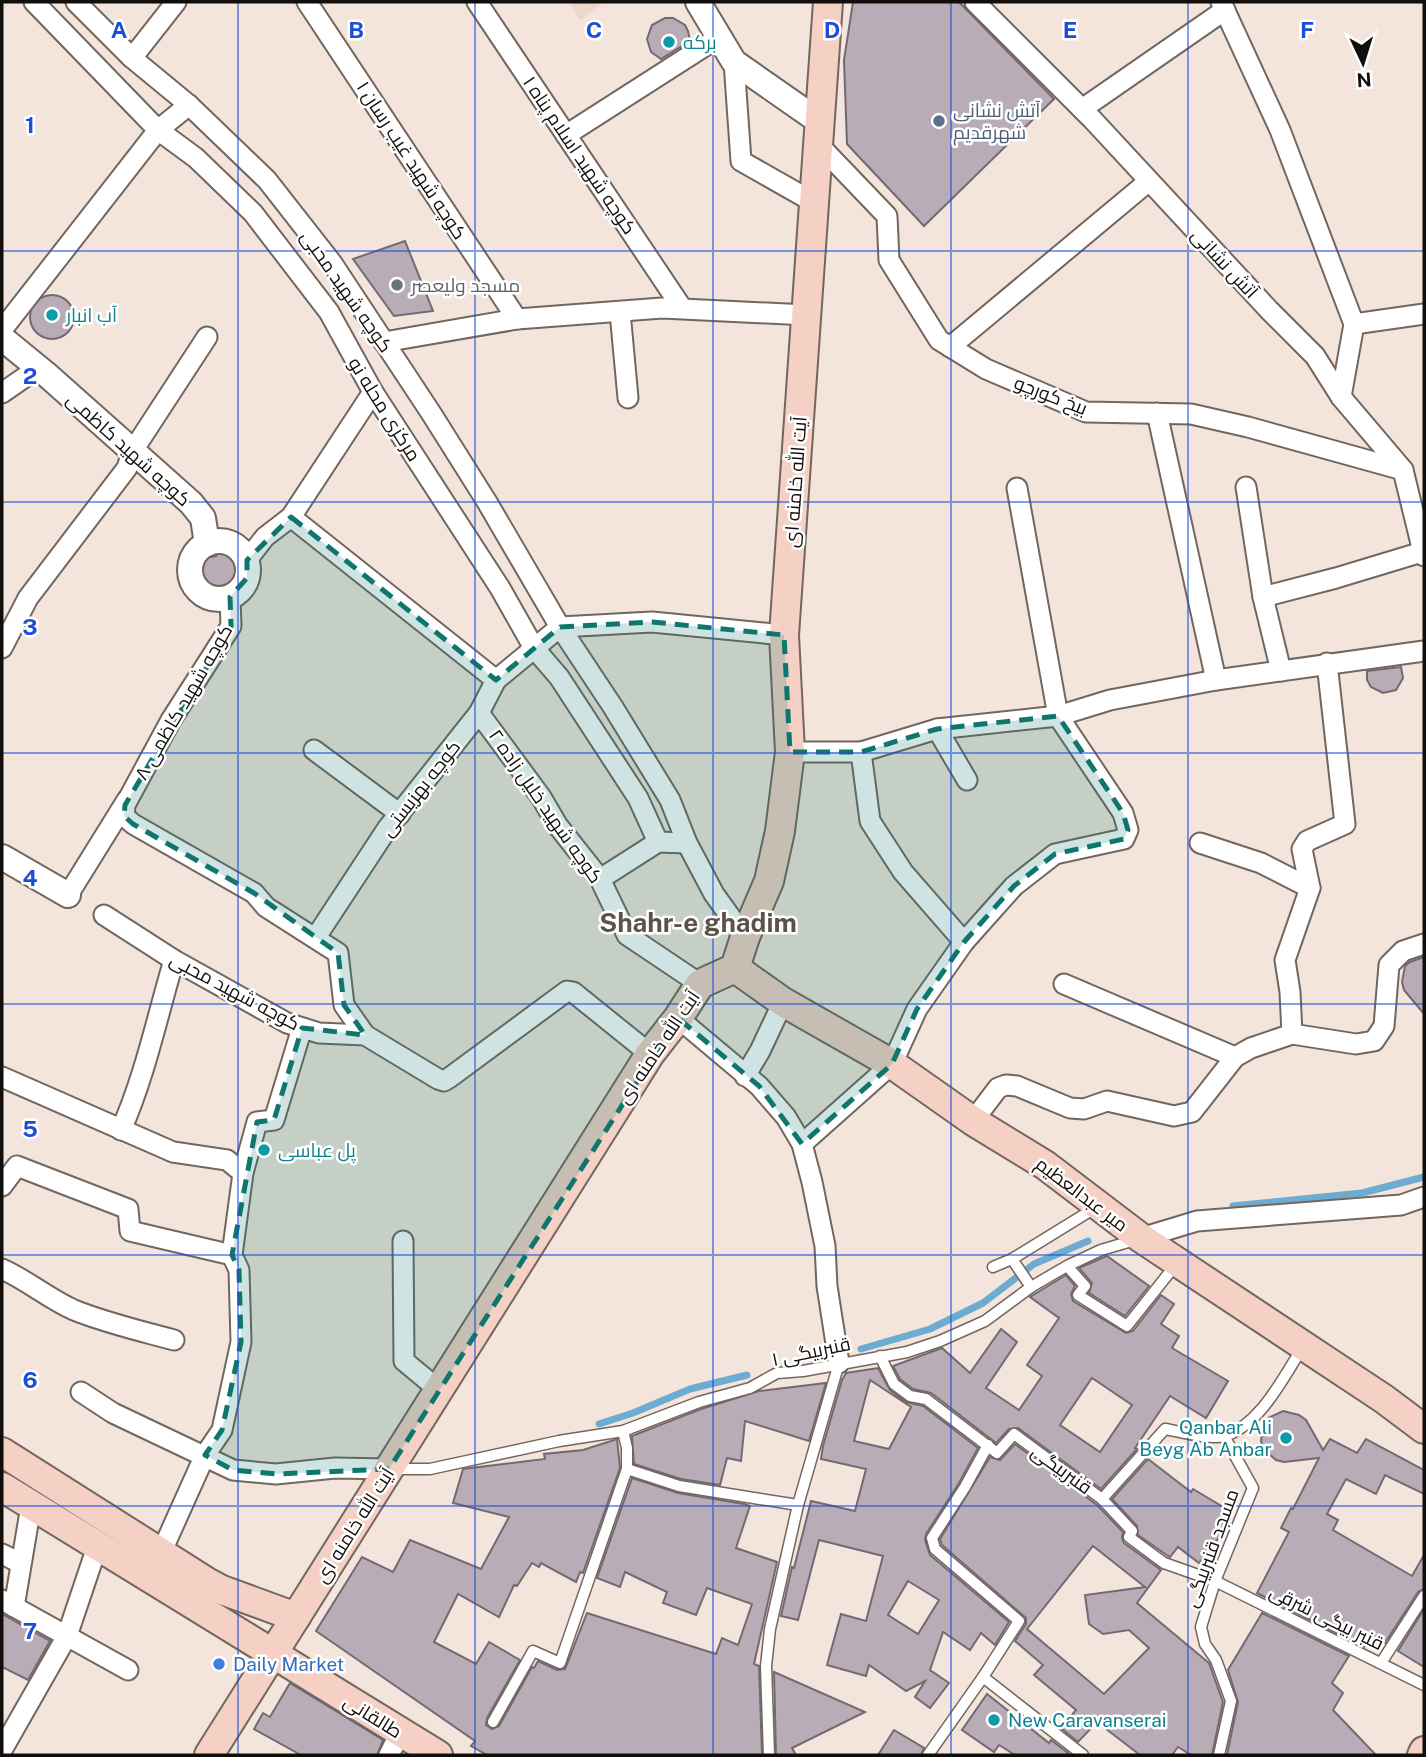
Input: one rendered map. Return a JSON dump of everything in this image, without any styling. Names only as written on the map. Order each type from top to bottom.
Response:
[{"type":"main road","name":"آیت الله خامنه ای","points":[[209,1755],[650,1054],[700,985],[735,968],[769,881],[780,831],[790,752],[784,635],[828,2]]},
{"type":"main road","name":"میر عبدالعظیم","points":[[735,968],[783,1002],[892,1064],[973,1121],[1045,1165],[1141,1238],[1424,1429]]},
{"type":"main road","points":[[2,1452],[161,1553],[216,1602]]},
{"type":"main road","points":[[2,1487],[97,1547],[216,1602],[296,1617]]},
{"type":"main road","name":"طالقانی","points":[[216,1602],[274,1652],[394,1744],[438,1755]]},
{"type":"main road","points":[[1422,1755],[1424,1751]]},
{"type":"street","name":"مرکزی محله نو","points":[[34,2],[158,130],[196,158],[253,213],[329,312],[373,392],[500,588],[534,648],[559,677],[638,798],[659,842]]},
{"type":"street","name":"کوچه شهید محبی","points":[[76,2],[132,58],[189,105],[267,180],[332,263],[487,502],[560,628]]},
{"type":"street","points":[[132,58],[176,2]]},
{"type":"street","name":"کوچه شهید غیب رسان ۱","points":[[307,2],[517,319]]},
{"type":"street","name":"کوچه شهید اسلام پناه ۱","points":[[477,2],[682,308]]},
{"type":"street","points":[[698,2],[734,62],[819,134]]},
{"type":"street","name":"آتش نشانی","points":[[978,3],[1315,356],[1341,397],[1403,470],[1417,496],[1423,554]]},
{"type":"street","points":[[1082,109],[1223,6],[1280,130],[1354,324],[1341,397]]},
{"type":"street","points":[[566,135],[719,37]]},
{"type":"street","points":[[734,62],[741,161],[815,203]]},
{"type":"street","points":[[2,330],[158,130],[189,105]]},
{"type":"street","name":"بیخ کورچو","points":[[819,134],[887,216],[889,260],[939,340],[986,369],[1086,412],[1191,414],[1248,426],[1403,470]]},
{"type":"street","points":[[950,347],[1149,181]]},
{"type":"street","points":[[384,342],[517,319],[682,308],[807,315]]},
{"type":"street","points":[[620,312],[628,398]]},
{"type":"street","points":[[1354,324],[1424,314]]},
{"type":"street","points":[[2,648],[28,598],[127,468],[132,452],[206,337]]},
{"type":"street","name":"کوچه شهید کاظمی","points":[[2,338],[191,503],[202,518],[208,544]]},
{"type":"street","points":[[2,393],[38,368]]},
{"type":"street","points":[[247,560],[265,537],[291,517],[373,392]]},
{"type":"street","points":[[1157,413],[1216,680]]},
{"type":"street","points":[[1246,487],[1263,597],[1281,670]]},
{"type":"street","points":[[802,1144],[892,1064],[917,1009],[964,942],[1014,886],[1055,854],[1124,839],[1128,830],[1123,813],[1058,716],[1017,488]]},
{"type":"street","points":[[291,517],[496,680]]},
{"type":"street","points":[[219,541],[231,544],[247,560],[247,578],[238,593],[230,597],[221,599],[202,594],[191,577],[193,558],[208,544],[219,541]]},
{"type":"street","points":[[1263,597],[1423,554]]},
{"type":"street","name":"کوچه شهید کاظمی ۸","points":[[68,895],[127,802],[171,720],[231,626],[230,597]]},
{"type":"street","points":[[560,628],[652,622],[784,635]]},
{"type":"street","points":[[560,628],[670,800],[687,843],[714,894],[745,937]]},
{"type":"street","name":"کوچه بهزیستی","points":[[316,937],[387,829],[479,713],[496,680],[560,628]]},
{"type":"street","points":[[790,752],[861,752],[937,729],[1058,716],[1110,700],[1216,680],[1424,651]]},
{"type":"street","points":[[1292,1034],[1285,960],[1310,888],[1302,849],[1307,841],[1345,824],[1327,663]]},
{"type":"street","name":"کوچه شهید خلیل زاده ۲","points":[[479,713],[541,797],[558,825],[600,879],[627,935],[700,985]]},
{"type":"street","points":[[937,729],[967,780]]},
{"type":"street","points":[[314,750],[400,814]]},
{"type":"street","points":[[861,752],[870,821],[902,872],[964,942]]},
{"type":"street","points":[[127,802],[124,816],[133,824],[254,893],[266,907],[338,953],[344,1005],[365,1035]]},
{"type":"street","points":[[600,879],[659,842],[687,843]]},
{"type":"street","points":[[1200,843],[1261,863],[1310,888]]},
{"type":"street","points":[[2,857],[68,895]]},
{"type":"street","name":"کوچه شهید محبی","points":[[104,915],[174,960],[287,1023],[319,1033],[365,1035],[444,1081],[567,991],[573,992],[650,1054]]},
{"type":"street","points":[[973,1121],[998,1088],[1006,1086],[1017,1086],[1070,1108],[1084,1109],[1107,1101],[1174,1116],[1192,1112],[1235,1057],[1251,1048],[1292,1034],[1356,1044],[1374,1041],[1384,1026],[1389,965],[1403,951],[1424,944]]},
{"type":"street","points":[[121,1130],[137,1095],[174,960]]},
{"type":"street","points":[[1064,984],[1235,1057]]},
{"type":"street","points":[[745,1076],[783,1002]]},
{"type":"street","points":[[678,1018],[760,1086],[786,1117],[802,1144],[825,1245],[827,1286],[839,1363]]},
{"type":"street","points":[[161,1553],[205,1455],[222,1430],[241,1342],[239,1270],[232,1255],[243,1173],[257,1122],[274,1120],[302,1028]]},
{"type":"street","points":[[2,1077],[173,1152],[227,1160],[243,1173]]},
{"type":"street","points":[[2,1186],[17,1166],[128,1209],[130,1231],[232,1255]]},
{"type":"street","points":[[1141,1238],[1197,1221],[1401,1205],[1424,1197]]},
{"type":"street","points":[[403,1241],[404,1361],[439,1390]]},
{"type":"street","points":[[2,1269],[22,1277],[72,1309],[174,1340]]},
{"type":"street","points":[[80,1392],[113,1413],[233,1470],[276,1474],[335,1468],[389,1469]]},
{"type":"street","points":[[31,1506],[20,1563],[8,1604],[128,1670]]},
{"type":"street","points":[[2,1749],[67,1636],[97,1547]]},
{"type":"street","points":[[2,1555],[20,1563]]},
{"type":"lane","points":[[993,1267],[1012,1259],[1098,1206]]},
{"type":"lane","name":"قنبربیگی ۱","points":[[389,1469],[430,1469],[559,1441],[623,1431],[699,1402],[750,1388],[777,1373],[803,1371],[918,1348],[985,1321],[1031,1287],[1067,1266],[1101,1250],[1141,1238]]},
{"type":"lane","points":[[1012,1259],[1031,1287]]},
{"type":"lane","points":[[1067,1266],[1085,1286],[1078,1295],[1127,1326],[1178,1263]]},
{"type":"lane","points":[[1224,1436],[1253,1419],[1304,1346]]},
{"type":"lane","points":[[880,1356],[894,1384],[909,1396],[926,1399],[989,1445],[932,1538],[935,1549],[1019,1620],[928,1755]]},
{"type":"lane","points":[[769,1755],[766,1666],[770,1629],[799,1505],[839,1363]]},
{"type":"lane","name":"قنبربیگی","points":[[989,1445],[997,1453],[1013,1434],[1102,1499],[1165,1429],[1192,1435],[1224,1436]]},
{"type":"lane","points":[[493,1722],[533,1651],[560,1663],[627,1469],[627,1448],[623,1431]]},
{"type":"lane","name":"مسجد قنبربیگی","points":[[1219,1755],[1231,1701],[1216,1660],[1205,1644],[1201,1627],[1215,1581],[1253,1488],[1224,1436]]},
{"type":"lane","points":[[627,1469],[679,1486],[799,1505]]},
{"type":"lane","name":"قنبر بیگی شرقی","points":[[1102,1499],[1132,1531],[1129,1537],[1164,1563],[1215,1581],[1424,1685]]},
{"type":"lane","points":[[1381,1663],[1424,1596]]},
{"type":"lane","points":[[983,1677],[1083,1755]]},
{"type":"highlighted area","points":[[291,517],[496,680],[560,627],[652,622],[784,635],[790,752],[861,752],[937,729],[1058,716],[1123,813],[1128,830],[1124,839],[1055,854],[1014,886],[964,942],[917,1009],[892,1064],[802,1144],[759,1086],[678,1018],[389,1469],[276,1474],[233,1470],[205,1455],[222,1430],[241,1342],[239,1270],[232,1255],[257,1122],[274,1120],[302,1028],[365,1035],[344,1005],[338,953],[254,893],[133,824],[124,816],[125,805],[231,626],[230,597],[247,578],[247,560]]},
{"type":"shaded area","points":[[569,2],[605,2],[580,20]]},
{"type":"building","name":"آتش نشانی شهرقدیم","points":[[853,2],[959,2],[1054,99],[924,226],[847,144],[844,60]]},
{"type":"building","name":"برکه","points":[[665,18],[673,18],[685,25],[690,41],[661,59],[651,52],[647,39],[652,25]]},
{"type":"building","name":"مسجد ولیعصر","points":[[405,241],[433,311],[394,316],[353,259]]},
{"type":"building","name":"آب انبار","points":[[52,295],[67,302],[74,317],[67,332],[52,339],[37,332],[30,317],[37,302]]},
{"type":"building","points":[[220,551],[226,551],[235,557],[236,565],[242,572],[236,586],[224,586],[219,593],[213,592],[202,583],[199,569],[205,558],[216,556]]},
{"type":"building","points":[[1401,667],[1403,678],[1396,690],[1383,693],[1371,687],[1367,680],[1367,671]]},
{"type":"building","points":[[1424,957],[1424,1014],[1404,990],[1402,982],[1405,966]]},
{"type":"building","points":[[1107,1256],[1149,1286],[1125,1316],[1089,1293],[1092,1283],[1079,1268]]},
{"type":"building","points":[[1066,1275],[1075,1286],[1071,1294],[1073,1301],[1126,1333],[1133,1331],[1161,1295],[1174,1304],[1161,1324],[1179,1336],[1172,1348],[1228,1381],[1206,1418],[1170,1396],[1135,1448],[1137,1449],[1101,1489],[1018,1428],[1009,1429],[996,1443],[931,1393],[913,1389],[900,1379],[893,1366],[942,1348],[970,1373],[1001,1329],[1017,1342],[986,1388],[1019,1410],[1042,1376],[1027,1365],[1059,1318],[1030,1297]],"holes":[[[1092,1378],[1132,1405],[1100,1452],[1060,1425]]]},
{"type":"building","points":[[878,1368],[890,1390],[906,1402],[923,1406],[978,1448],[926,1534],[925,1540],[930,1555],[1009,1622],[995,1645],[981,1633],[970,1650],[943,1632],[930,1670],[949,1683],[930,1708],[915,1697],[925,1681],[906,1691],[869,1665],[866,1676],[827,1665],[841,1614],[866,1621],[883,1556],[819,1540],[798,1620],[781,1616],[811,1501],[855,1511],[866,1469],[821,1459],[846,1373]],"holes":[[[870,1380],[911,1407],[889,1449],[854,1441]],[[908,1581],[939,1600],[918,1634],[888,1615]]]},
{"type":"building","points":[[826,1383],[809,1441],[745,1421],[741,1461],[727,1458],[720,1485],[681,1479],[634,1464],[632,1436],[701,1409],[759,1391]]},
{"type":"building","points":[[1283,1411],[1299,1415],[1306,1420],[1323,1450],[1330,1439],[1357,1453],[1366,1439],[1424,1470],[1424,1494],[1385,1475],[1376,1494],[1346,1479],[1327,1514],[1338,1520],[1333,1530],[1412,1576],[1424,1555],[1424,1589],[1418,1592],[1381,1646],[1369,1640],[1364,1647],[1257,1593],[1289,1532],[1281,1528],[1319,1458],[1284,1462],[1276,1460],[1263,1449],[1263,1425],[1268,1418]]},
{"type":"building","points":[[617,1439],[620,1468],[583,1573],[580,1572],[576,1582],[541,1563],[539,1567],[532,1563],[517,1586],[514,1585],[499,1617],[458,1594],[434,1642],[476,1664],[489,1642],[520,1660],[487,1718],[486,1725],[492,1729],[499,1726],[538,1661],[557,1670],[565,1669],[587,1613],[716,1654],[722,1638],[738,1645],[752,1604],[707,1588],[696,1615],[663,1603],[667,1592],[625,1572],[620,1587],[597,1578],[632,1478],[678,1493],[750,1506],[736,1548],[777,1562],[754,1664],[759,1666],[762,1755],[487,1755],[471,1746],[475,1741],[316,1631],[362,1557],[393,1572],[410,1540],[481,1569],[509,1517],[453,1503],[463,1469],[545,1459],[544,1454],[583,1450]]},
{"type":"building","points":[[1015,1444],[1097,1505],[1123,1532],[1124,1543],[1161,1570],[1137,1603],[1209,1663],[1223,1702],[1212,1755],[1191,1755],[1178,1747],[1172,1755],[1140,1755],[1097,1722],[1078,1742],[1061,1728],[1076,1710],[1034,1675],[1043,1665],[1015,1641],[1026,1624],[1026,1618],[942,1545],[940,1539],[990,1457],[1000,1460]],"holes":[[[1093,1546],[1145,1587],[1085,1595],[1089,1624],[1103,1634],[1129,1630],[1149,1648],[1104,1694],[1027,1629]]]},
{"type":"building","points":[[1148,1459],[1191,1492],[1193,1489],[1230,1511],[1223,1523],[1228,1526],[1199,1563],[1178,1547],[1170,1557],[1138,1535],[1137,1526],[1112,1499]]},
{"type":"building","points":[[1424,1609],[1424,1667],[1398,1651]]},
{"type":"building","points":[[1262,1613],[1349,1656],[1332,1683],[1343,1693],[1333,1710],[1376,1755],[1227,1755],[1238,1702],[1228,1670]]},
{"type":"building","points":[[2,1614],[50,1641],[28,1680],[2,1667]]},
{"type":"building","points":[[774,1672],[865,1712],[792,1748],[796,1755],[776,1755]]},
{"type":"building","points":[[290,1683],[383,1740],[377,1755],[301,1755],[254,1729],[263,1713],[270,1717]]},
{"type":"building","name":"New Caravanserai","points":[[987,1694],[1049,1743],[1051,1740],[1068,1753],[1015,1755],[999,1745],[994,1752],[962,1730]]},
{"type":"building","points":[[894,1730],[924,1748],[921,1755],[878,1755]]},
{"type":"waterway","points":[[1233,1206],[1362,1193],[1424,1177]]},
{"type":"waterway","points":[[861,1349],[930,1329],[983,1303],[1034,1264],[1088,1241]]},
{"type":"waterway","points":[[599,1424],[690,1389],[747,1375]]},
{"type":"place","name":"برکه","points":[[669,42]]},
{"type":"place","name":"آتش نشانی شهرقدیم","points":[[939,121]]},
{"type":"place","name":"مسجد ولیعصر","points":[[397,285]]},
{"type":"place","name":"آب انبار","points":[[52,315]]},
{"type":"place","name":"پل عباسی","points":[[264,1150]]},
{"type":"place","name":"Qanbar Ali Beyg Ab Anbar","points":[[1286,1438]]},
{"type":"place","name":"Daily Market","points":[[219,1664]]},
{"type":"place","name":"New Caravanserai","points":[[994,1720]]},
{"type":"district","name":"Shahr-e ghadim","points":[[698,922]]}]
